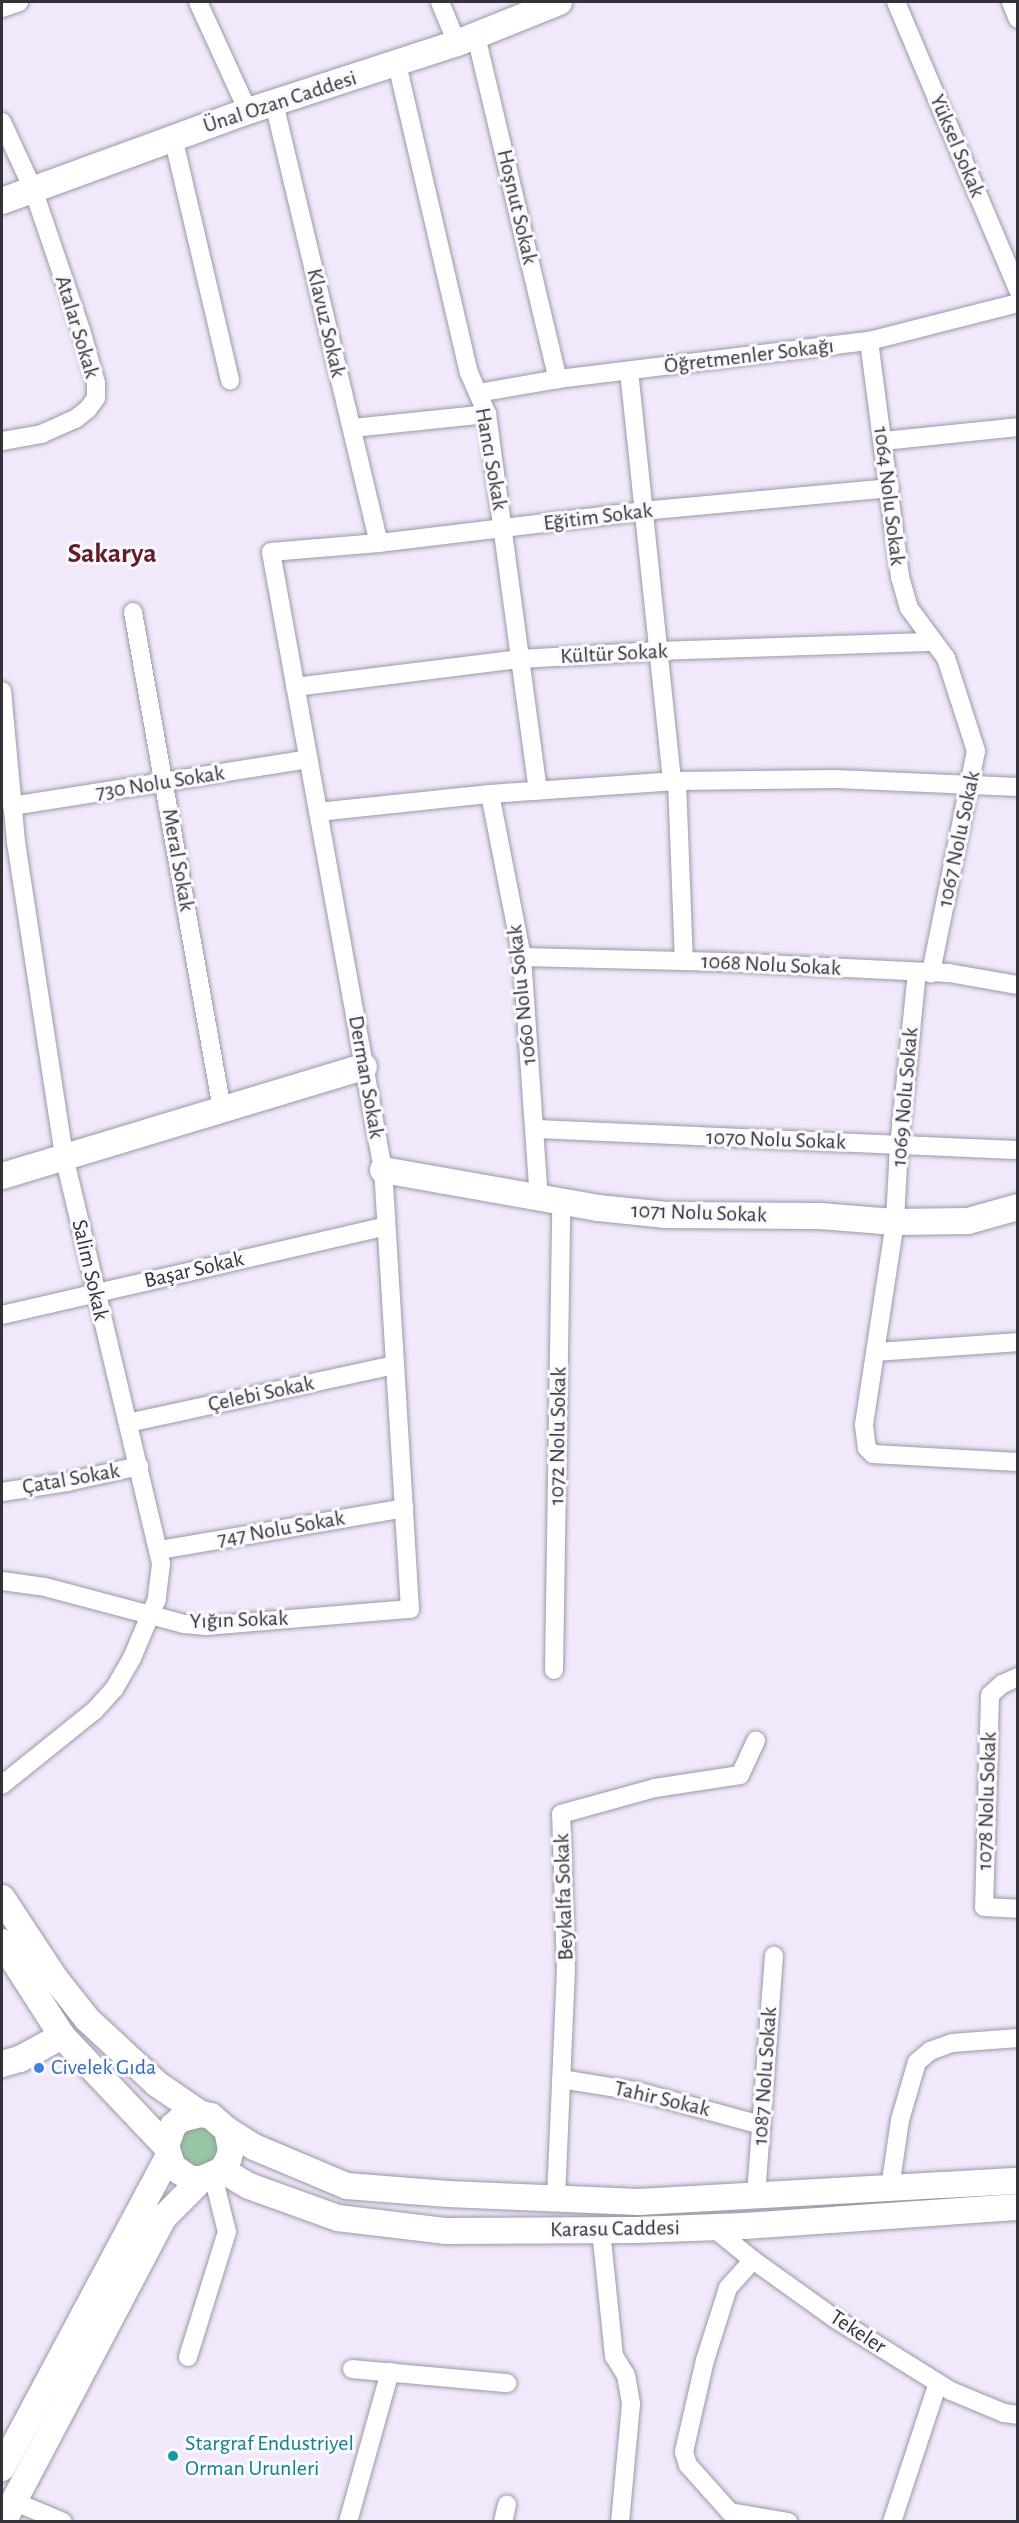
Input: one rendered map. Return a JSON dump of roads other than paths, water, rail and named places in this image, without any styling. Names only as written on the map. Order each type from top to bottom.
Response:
[{"type":"main road","name":"Ünal Ozan Caddesi","points":[[2,201],[173,137],[467,39],[559,2]]},
{"type":"main road","points":[[2,1176],[364,1067]]},
{"type":"main road","name":"1071 Nolu Sokak","points":[[383,1170],[550,1200],[667,1215],[820,1216],[895,1222],[968,1221],[1017,1207]]},
{"type":"main road","points":[[2,1898],[54,1977],[87,2019],[157,2084],[201,2114],[220,2122],[226,2130],[231,2150],[213,2175],[164,2217],[8,2511]]},
{"type":"main road","points":[[2,1942],[62,2036],[167,2151],[181,2174],[213,2175]]},
{"type":"main road","points":[[2,2064],[20,2059],[62,2036]]},
{"type":"main road","points":[[2,2468],[167,2151],[173,2126],[181,2120],[201,2114]]},
{"type":"main road","name":"Karasu Caddesi","points":[[226,2130],[254,2147],[347,2186],[639,2202],[1017,2181]]},
{"type":"main road","name":"Karasu Caddesi","points":[[213,2175],[338,2218],[446,2231],[601,2230],[711,2226],[1017,2207]]},
{"type":"street","points":[[2,8],[19,2]]},
{"type":"street","points":[[198,2],[248,111]]},
{"type":"street","name":"Hoşnut Sokak","points":[[440,2],[467,39],[558,379]]},
{"type":"street","name":"Yüksel Sokak","points":[[896,2],[1017,290]]},
{"type":"street","points":[[1011,2],[1017,19]]},
{"type":"street","name":"Hancı Sokak","points":[[397,64],[469,373],[487,414],[538,790]]},
{"type":"street","name":"Klavuz Sokak","points":[[274,103],[379,543]]},
{"type":"street","points":[[2,122],[33,189]]},
{"type":"street","points":[[173,137],[230,380]]},
{"type":"street","name":"Atalar Sokak","points":[[2,441],[42,434],[75,419],[88,410],[96,398],[96,383],[81,330],[33,189]]},
{"type":"street","name":"Öğretmenler Sokağı","points":[[478,393],[558,379],[869,341],[1017,303]]},
{"type":"street","name":"1064 Nolu Sokak","points":[[869,341],[900,577],[909,608],[934,642]]},
{"type":"street","points":[[629,371],[658,651],[675,781],[684,961]]},
{"type":"street","points":[[352,428],[487,414]]},
{"type":"street","points":[[883,441],[1017,427]]},
{"type":"street","name":"Eğitim Sokak","points":[[271,552],[503,529],[643,510],[890,488]]},
{"type":"street","name":"Derman Sokak","points":[[271,552],[383,1170],[410,1609]]},
{"type":"street","name":"Meral Sokak","points":[[133,612],[222,1109]]},
{"type":"street","name":"Kültür Sokak","points":[[296,687],[520,659],[658,651],[934,642]]},
{"type":"street","name":"1067 Nolu Sokak","points":[[924,972],[976,751],[946,658],[934,642]]},
{"type":"street","name":"Salim Sokak","points":[[2,691],[4,743],[12,806],[9,843],[64,1156],[94,1293],[159,1550],[160,1585],[151,1614],[132,1658],[114,1689],[94,1711],[2,1785]]},
{"type":"street","name":"730 Nolu Sokak","points":[[12,806],[308,759]]},
{"type":"street","points":[[318,812],[490,794],[675,781],[836,779],[1017,787]]},
{"type":"street","name":"1060 Nolu Sokak","points":[[490,794],[522,957],[534,1129],[550,1200]]},
{"type":"street","name":"1068 Nolu Sokak","points":[[522,957],[684,961],[924,972],[1017,986]]},
{"type":"street","name":"1069 Nolu Sokak","points":[[924,972],[899,1145],[895,1222],[864,1425],[867,1448],[873,1454],[1017,1462]]},
{"type":"street","name":"1070 Nolu Sokak","points":[[534,1129],[1017,1150]]},
{"type":"street","name":"1072 Nolu Sokak","points":[[550,1200],[554,1670]]},
{"type":"street","name":"Başar Sokak","points":[[2,1315],[386,1226]]},
{"type":"street","points":[[876,1352],[1017,1342]]},
{"type":"street","name":"Çelebi Sokak","points":[[128,1423],[395,1365]]},
{"type":"street","name":"Çatal Sokak","points":[[2,1492],[67,1482],[139,1466]]},
{"type":"street","name":"747 Nolu Sokak","points":[[159,1550],[404,1508]]},
{"type":"street","name":"Yığın Sokak","points":[[2,1581],[45,1587],[184,1624],[206,1626],[410,1609]]},
{"type":"street","name":"1078 Nolu Sokak","points":[[1017,1677],[1002,1684],[990,1695],[984,1907],[1017,1909]]},
{"type":"street","name":"Beykalfa Sokak","points":[[556,2198],[566,1969],[561,1814],[655,1788],[740,1775],[756,1742]]},
{"type":"street","name":"1087 Nolu Sokak","points":[[756,2195],[774,1956]]},
{"type":"street","points":[[890,2188],[900,2120],[917,2062],[930,2051],[951,2043],[1017,2038]]},
{"type":"street","name":"Tahir Sokak","points":[[561,2079],[636,2091],[761,2125]]},
{"type":"street","points":[[188,2357],[227,2232],[213,2175]]},
{"type":"street","name":"Tekeler","points":[[711,2226],[753,2260],[834,2318],[938,2383],[951,2391],[1004,2413],[1017,2415]]},
{"type":"street","points":[[601,2230],[614,2356],[626,2375],[631,2404],[620,2522]]},
{"type":"street","points":[[753,2260],[729,2288],[705,2360],[684,2452],[688,2465],[729,2517],[788,2522]]},
{"type":"street","points":[[352,2369],[507,2383]]},
{"type":"street","points":[[348,2522],[390,2372]]},
{"type":"street","points":[[892,2522],[938,2383]]},
{"type":"street","points":[[8,2511],[63,2522]]},
{"type":"place","name":"Civelek Gıda","points":[[39,2068]]},
{"type":"place","name":"Stargraf Endustriyel Orman Urunleri","points":[[173,2456]]},
{"type":"district","name":"Sakarya","points":[[112,554]]}]
